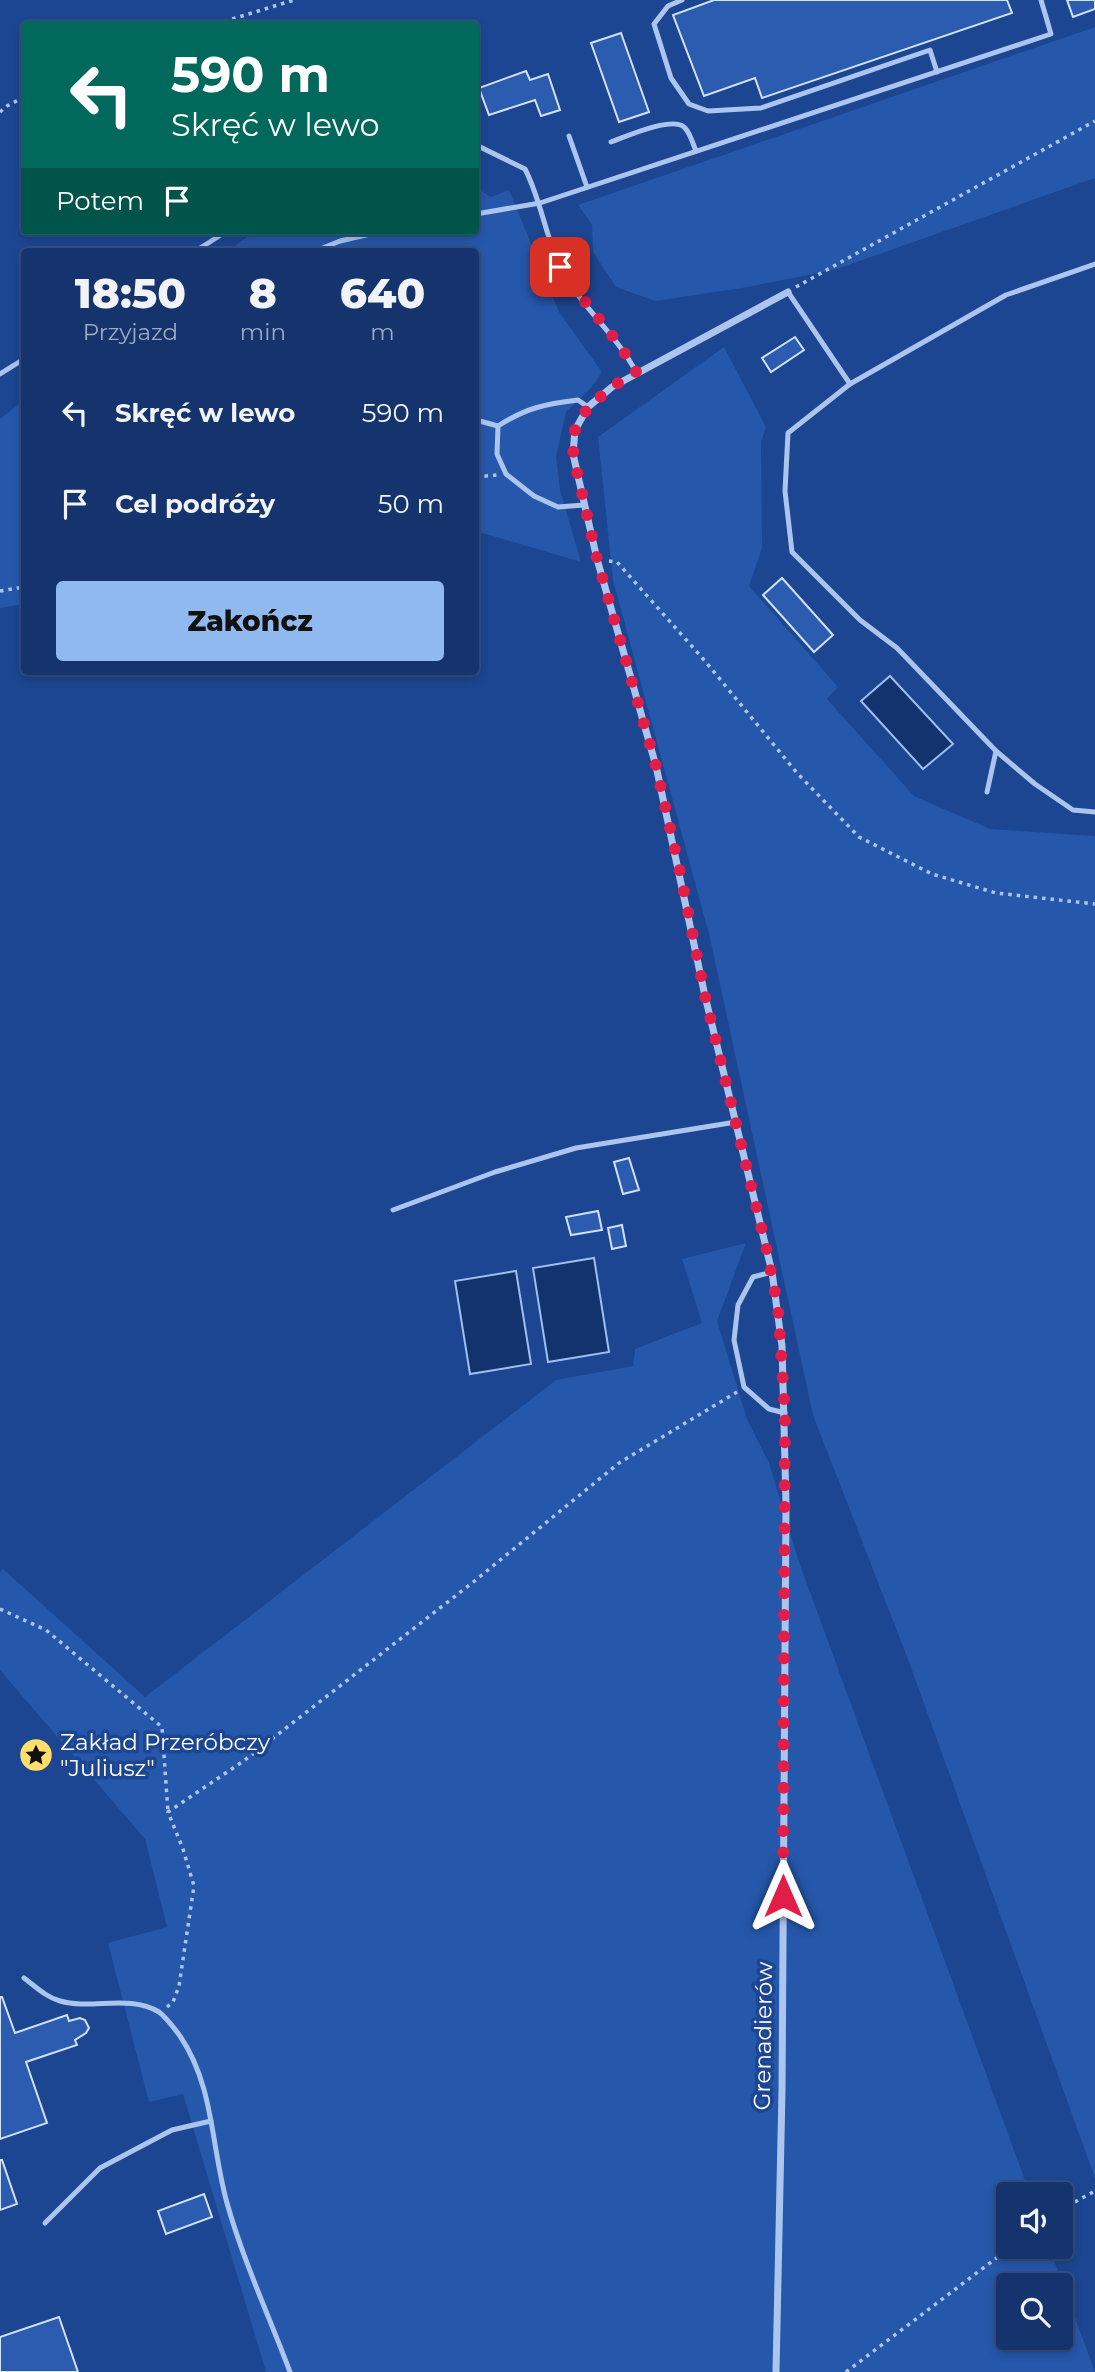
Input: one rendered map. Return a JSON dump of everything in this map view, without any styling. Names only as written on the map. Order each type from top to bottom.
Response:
[{"type":"street","name":"Grenadierów","points":[[776,2372],[782,2077],[785,1413],[782,1346],[772,1272],[705,996],[656,766],[597,559],[573,454],[575,430],[588,407],[612,387],[788,292]]},
{"type":"lane","points":[[682,0],[668,6],[654,24],[671,78],[689,104],[708,111],[761,108],[930,50],[937,72]]},
{"type":"lane","points":[[479,213],[540,203],[1051,34],[1041,0]]},
{"type":"lane","points":[[611,142],[663,124],[680,124],[686,128],[696,151]]},
{"type":"lane","points":[[569,136],[587,187]]},
{"type":"lane","points":[[479,146],[525,169],[540,203],[560,267],[628,356],[636,372]]},
{"type":"lane","points":[[200,248],[221,235]]},
{"type":"lane","points":[[323,248],[366,235]]},
{"type":"lane","points":[[1095,264],[1006,295],[850,384],[788,433],[785,491],[792,552],[860,620],[897,648],[996,751],[1035,785],[1073,810],[1095,812]]},
{"type":"lane","points":[[788,292],[850,384]]},
{"type":"lane","points":[[0,374],[21,361]]},
{"type":"lane","points":[[479,421],[498,426],[518,413],[544,404],[578,400],[588,407]]},
{"type":"lane","points":[[498,426],[497,454],[506,474],[534,496],[558,507],[584,506]]},
{"type":"lane","points":[[987,792],[996,751]]},
{"type":"lane","points":[[393,1210],[495,1171],[576,1148],[736,1122]]},
{"type":"lane","points":[[772,1272],[753,1277],[738,1305],[734,1340],[744,1387],[769,1409],[785,1413]]},
{"type":"lane","points":[[24,1978],[58,2000],[72,2003],[130,2003],[147,2007],[161,2014],[192,2053],[203,2079],[227,2202],[290,2372]]},
{"type":"lane","points":[[45,2223],[100,2168],[172,2130],[211,2121]]},
{"type":"path","points":[[226,21],[294,0]]},
{"type":"path","points":[[0,113],[21,99]]},
{"type":"path","points":[[788,292],[1095,121]]},
{"type":"path","points":[[479,477],[506,474]]},
{"type":"path","points":[[597,559],[617,562],[797,773],[859,837],[932,874],[996,893],[1095,904]]},
{"type":"path","points":[[0,592],[21,588]]},
{"type":"path","points":[[168,1812],[245,1760],[619,1464],[744,1387]]},
{"type":"path","points":[[0,1609],[46,1630],[162,1727],[168,1812],[194,1886],[179,1986],[173,2002],[161,2014]]},
{"type":"path","points":[[1073,2203],[1095,2191]]},
{"type":"path","points":[[846,2372],[996,2258]]},
{"type":"shaded area","points":[[1095,27],[1095,178],[834,270],[655,301],[616,287],[593,252],[592,225],[578,205]]},
{"type":"shaded area","points":[[479,190],[491,197],[509,190],[559,312],[602,372],[591,388],[566,412],[556,457],[560,490],[581,562],[479,534],[479,248],[232,248],[250,235],[479,235]]},
{"type":"shaded area","points":[[724,347],[766,427],[761,442],[762,548],[749,586],[838,687],[827,699],[914,796],[990,829],[1095,836],[1095,2178],[909,1662],[813,1415],[710,938],[613,580],[598,437]]},
{"type":"shaded area","points":[[21,402],[21,604],[0,608],[0,419]]},
{"type":"shaded area","points":[[890,676],[953,744],[923,769],[861,701]]},
{"type":"shaded area","points":[[746,1243],[717,1321],[747,1419],[769,1463],[799,1562],[1026,2182],[996,2182],[996,2259],[1053,2259],[1059,2273],[996,2273],[996,2350],[1073,2350],[1073,2312],[1095,2372],[266,2372],[183,2094],[149,2102],[108,1943],[167,1927],[145,1839],[0,1670],[0,1572],[3,1569],[145,1697],[556,1380],[633,1366],[635,1349],[702,1323],[682,1259]]},
{"type":"shaded area","points":[[594,1258],[609,1352],[548,1362],[533,1268]]},
{"type":"shaded area","points":[[516,1271],[531,1364],[470,1374],[455,1281]]},
{"type":"building","points":[[714,0],[1007,0],[1012,13],[762,98],[755,78],[704,96],[673,15]]},
{"type":"building","points":[[1067,0],[1095,0],[1095,9],[1073,17]]},
{"type":"building","points":[[621,33],[649,112],[619,122],[591,43]]},
{"type":"building","points":[[526,71],[530,80],[548,74],[560,110],[541,116],[535,100],[489,115],[479,88]]},
{"type":"building","points":[[795,337],[804,350],[771,372],[762,358]]},
{"type":"building","points":[[782,578],[833,635],[814,652],[763,595]]},
{"type":"building","points":[[629,1158],[639,1190],[623,1194],[614,1162]]},
{"type":"building","points":[[598,1211],[602,1230],[571,1235],[566,1217]]},
{"type":"building","points":[[622,1225],[626,1246],[612,1249],[608,1228]]},
{"type":"building","points":[[0,1997],[15,2033],[67,2015],[69,2021],[80,2018],[85,2020],[89,2028],[75,2040],[77,2045],[26,2062],[47,2123],[0,2139]]},
{"type":"building","points":[[0,2160],[17,2204],[0,2210]]},
{"type":"building","points":[[204,2194],[212,2217],[166,2234],[158,2211]]},
{"type":"building","points":[[59,2317],[78,2372],[0,2372],[0,2337]]},
{"type":"place","name":"Zakład Przeróbczy \"Juliusz\"","points":[[36,1755]]},
{"type":"route","points":[[560,267],[628,356],[636,372],[588,407],[575,430],[573,454],[597,559],[656,766],[705,996],[772,1272],[778,1308],[785,1413],[786,1504],[783,1896]]}]
